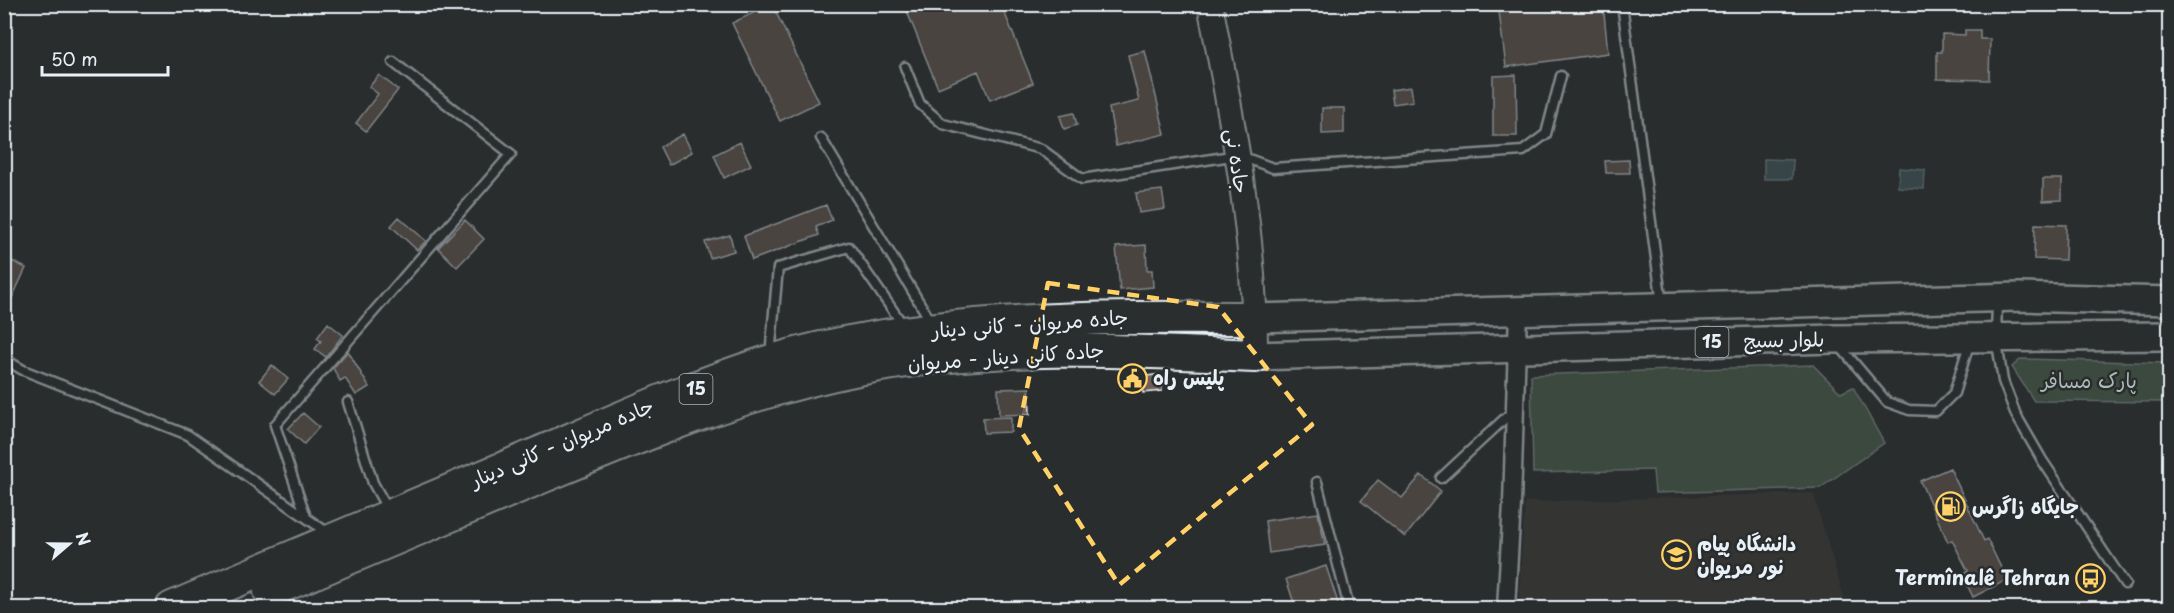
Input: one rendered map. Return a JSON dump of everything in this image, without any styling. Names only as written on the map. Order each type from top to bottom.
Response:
[{"type":"highway","name":"جاده مریوان - کانی دینار","points":[[172,609],[663,400],[769,362],[922,332],[1116,317],[1255,318]]},
{"type":"highway","name":"جاده کانی دینار - مریوان","points":[[227,609],[635,438],[736,401],[858,369],[954,356],[1092,349],[1255,356]]},
{"type":"main road","name":"جاده نی","points":[[1210,4],[1238,155],[1255,318],[1255,356]]},
{"type":"main road","name":"بلوار بسیج","points":[[1255,318],[1998,297],[2169,301]]},
{"type":"main road","name":"بلوار بسیج","points":[[1255,356],[1517,346],[1833,339],[2169,336]]},
{"type":"street","points":[[1506,609],[1518,310]]},
{"type":"lane","points":[[1622,4],[1662,306]]},
{"type":"lane","points":[[306,517],[275,425],[511,154],[393,62]]},
{"type":"lane","points":[[905,67],[921,104],[943,124],[1041,149],[1082,179],[1238,155],[1273,168],[1523,152],[1546,134],[1561,76]]},
{"type":"lane","points":[[821,138],[922,332]]},
{"type":"lane","points":[[769,362],[778,268],[849,247],[922,332]]},
{"type":"lane","points":[[1833,339],[1887,402],[1909,410],[1936,411],[1954,393],[1984,337],[1998,297]]},
{"type":"lane","points":[[1984,337],[2016,415],[2042,460],[2126,584]]},
{"type":"lane","points":[[4,359],[23,370],[188,435],[336,539]]},
{"type":"lane","points":[[348,402],[373,483],[391,515]]},
{"type":"lane","points":[[1441,478],[1515,409]]},
{"type":"lane","points":[[1317,482],[1349,609]]},
{"type":"highlighted area","points":[[1048,283],[1218,307],[1312,425],[1119,585],[1019,428]]},
{"type":"shaded area","name":"دانشگاه پیام نور مریوان","points":[[1813,493],[1847,608],[1518,608],[1525,502]]},
{"type":"green space","name":"پارک مسافر","points":[[2021,359],[2169,363],[2169,402],[2034,401],[2012,367]]},
{"type":"green space","points":[[1813,365],[1841,393],[1853,387],[1884,443],[1820,488],[1655,493],[1653,470],[1533,473],[1531,375]]},
{"type":"water","points":[[1764,159],[1793,160],[1792,179],[1764,179]]},
{"type":"water","points":[[1899,168],[1925,170],[1924,189],[1898,187]]},
{"type":"building","points":[[772,4],[819,102],[780,121],[732,23]]},
{"type":"building","points":[[904,4],[1001,4],[1033,83],[990,100],[978,71],[938,88]]},
{"type":"building","points":[[1498,4],[1603,4],[1608,53],[1506,67]]},
{"type":"building","points":[[1965,30],[1980,30],[1980,39],[1990,39],[1989,80],[1937,79],[1937,52],[1942,52],[1942,34],[1965,35]]},
{"type":"building","points":[[1145,51],[1165,134],[1116,146],[1109,108],[1139,101],[1128,55]]},
{"type":"building","points":[[379,75],[398,90],[366,131],[356,123],[378,94],[369,87]]},
{"type":"building","points":[[1516,75],[1517,136],[1493,136],[1493,76]]},
{"type":"building","points":[[1411,87],[1413,101],[1393,104],[1391,90]]},
{"type":"building","points":[[1322,108],[1344,108],[1344,133],[1322,134]]},
{"type":"building","points":[[1074,113],[1077,125],[1064,129],[1060,116]]},
{"type":"building","points":[[683,134],[692,152],[669,165],[660,147]]},
{"type":"building","points":[[740,142],[751,165],[724,178],[714,155]]},
{"type":"building","points":[[1629,160],[1630,173],[1606,173],[1605,161]]},
{"type":"building","points":[[2043,179],[2062,179],[2062,200],[2043,201]]},
{"type":"building","points":[[1162,190],[1165,209],[1139,213],[1136,193]]},
{"type":"building","points":[[826,205],[832,220],[816,227],[819,235],[752,260],[744,236]]},
{"type":"building","points":[[399,217],[426,241],[417,250],[391,226]]},
{"type":"building","points":[[465,220],[484,239],[457,267],[438,248]]},
{"type":"building","points":[[2035,224],[2066,225],[2065,260],[2034,259]]},
{"type":"building","points":[[730,235],[734,251],[710,258],[705,242]]},
{"type":"building","points":[[1146,245],[1147,270],[1152,270],[1153,287],[1120,290],[1116,247]]},
{"type":"building","points":[[10,260],[26,268],[4,315],[4,272]]},
{"type":"building","points":[[328,323],[343,335],[326,357],[315,349],[321,341],[317,338]]},
{"type":"building","points":[[348,351],[369,387],[356,395],[345,378],[340,381],[333,368]]},
{"type":"building","points":[[272,365],[288,379],[275,394],[259,381]]},
{"type":"building","points":[[1160,374],[1162,391],[1143,393],[1141,377]]},
{"type":"building","points":[[1029,388],[1030,414],[999,415],[998,389]]},
{"type":"building","points":[[303,413],[319,427],[304,444],[288,429]]},
{"type":"building","points":[[1011,417],[1011,432],[984,433],[983,418]]},
{"type":"building","points":[[1950,468],[1984,541],[1987,539],[2007,580],[1973,597],[1962,574],[1968,571],[1952,540],[1948,542],[1920,481]]},
{"type":"building","points":[[1421,475],[1441,491],[1405,537],[1361,501],[1378,480],[1402,498]]},
{"type":"building","points":[[1318,513],[1325,545],[1269,553],[1265,521]]},
{"type":"building","points":[[1326,566],[1340,609],[1296,609],[1286,579]]},
{"type":"place","name":"پلیس راه","points":[[1132,378]]},
{"type":"place","name":"جایگاه زاگرس","points":[[1951,507]]},
{"type":"place","name":"دانشگاه پیام نور مریوان","points":[[1676,555]]},
{"type":"place","name":"Termînalê Tehran","points":[[2091,578]]}]
